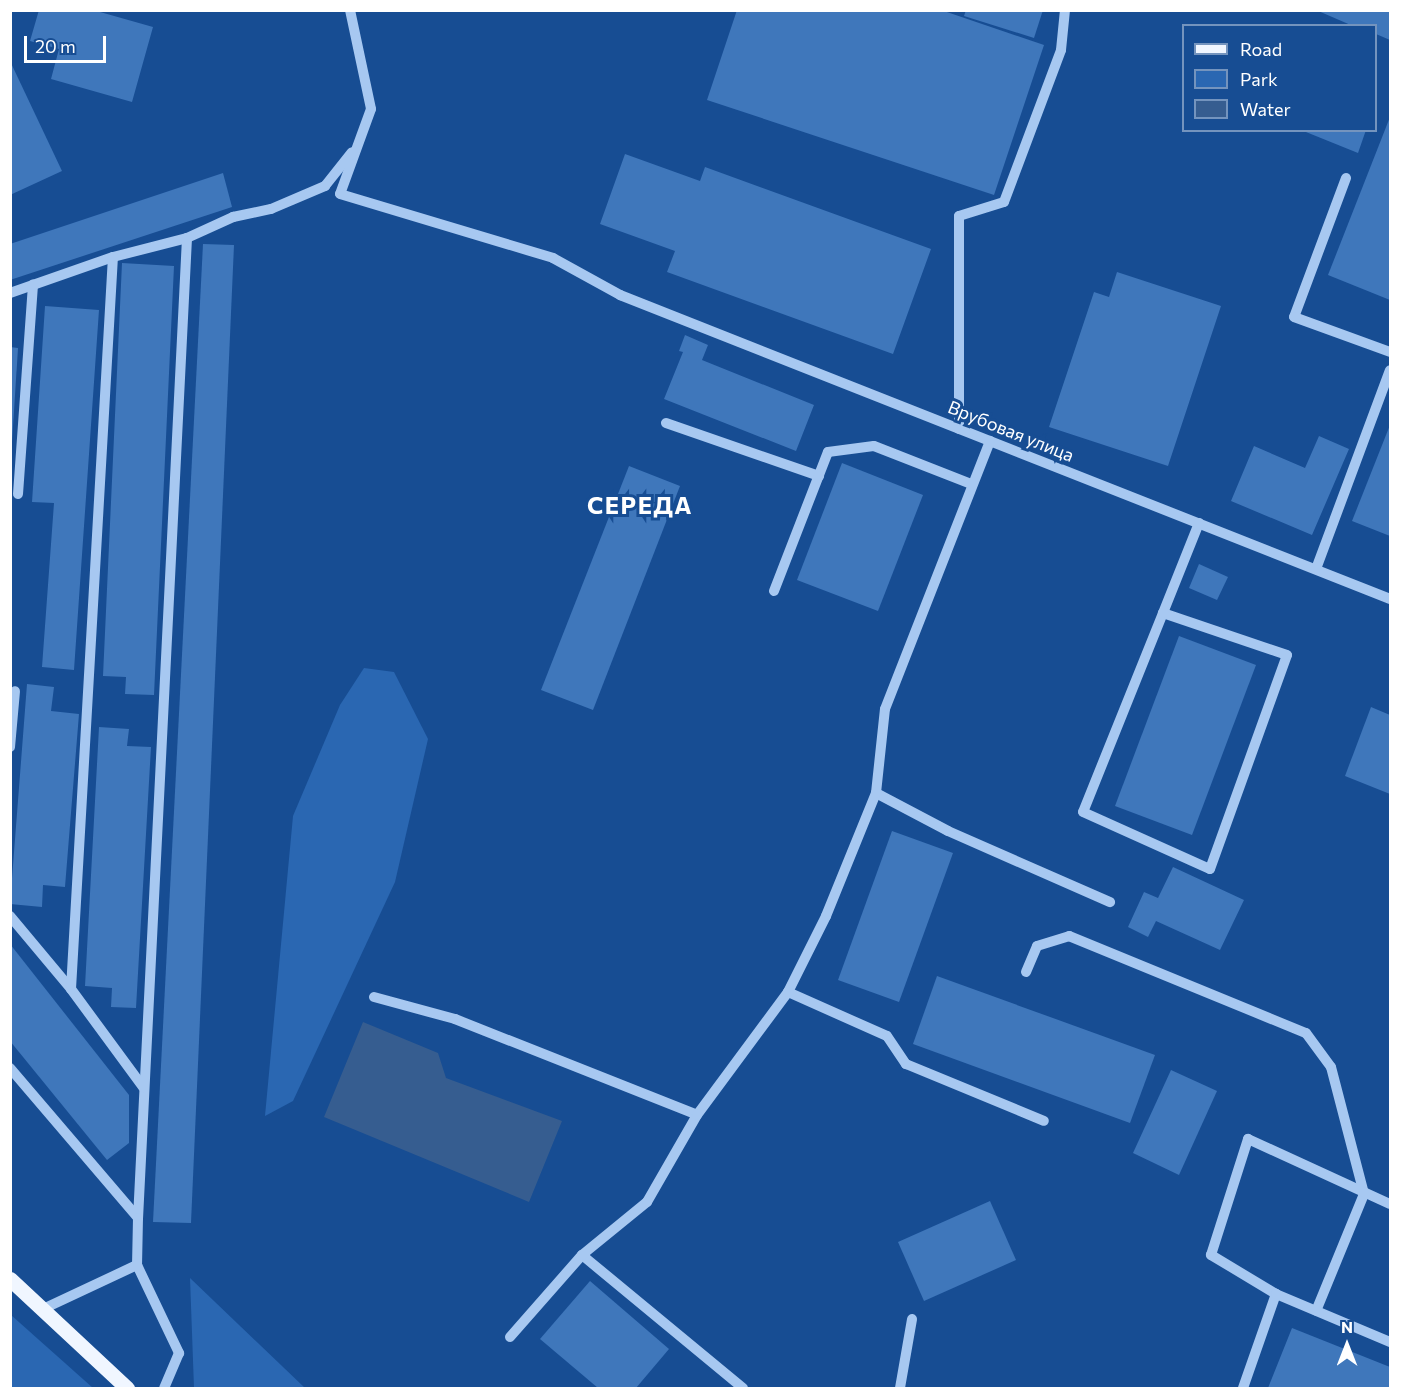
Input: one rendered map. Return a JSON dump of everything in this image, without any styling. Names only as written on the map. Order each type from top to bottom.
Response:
[{"type":"main road","points":[[10,1279],[127,1389]]},
{"type":"street","points":[[10,293],[113,257],[187,238],[233,217],[271,209],[325,186],[358,145],[371,109],[350,10]]},
{"type":"street","points":[[959,429],[959,216],[1004,202],[1061,50],[1065,10]]},
{"type":"street","name":"Врубовая улица","points":[[358,145],[340,194],[553,258],[620,295],[1390,599]]},
{"type":"street","points":[[1346,178],[1294,316],[1390,352]]},
{"type":"street","points":[[164,1389],[179,1353],[136,1265],[187,238]]},
{"type":"street","points":[[71,988],[113,257]]},
{"type":"street","points":[[18,494],[33,285]]},
{"type":"street","points":[[1316,569],[1390,370]]},
{"type":"street","points":[[666,423],[819,476]]},
{"type":"street","points":[[510,1337],[582,1255],[647,1202],[697,1115],[788,992],[826,916],[876,793],[885,709],[971,484],[990,441]]},
{"type":"street","points":[[774,591],[828,452],[874,446],[971,484]]},
{"type":"street","points":[[1163,613],[1287,655],[1210,869],[1083,812],[1199,523]]},
{"type":"street","points":[[10,747],[15,691]]},
{"type":"street","points":[[876,793],[948,831],[1110,902]]},
{"type":"street","points":[[10,916],[71,988],[144,1087]]},
{"type":"street","points":[[1026,972],[1037,946],[1069,936],[1306,1034],[1331,1066],[1364,1194],[1316,1311]]},
{"type":"street","points":[[788,992],[887,1036],[906,1064],[1044,1121]]},
{"type":"street","points":[[374,997],[455,1019],[697,1115]]},
{"type":"street","points":[[10,1068],[138,1218]]},
{"type":"street","points":[[1390,1204],[1248,1139],[1211,1255],[1276,1294],[1390,1342]]},
{"type":"street","points":[[582,1255],[743,1389]]},
{"type":"street","points":[[43,1309],[136,1265]]},
{"type":"street","points":[[1243,1389],[1276,1294]]},
{"type":"street","points":[[900,1389],[912,1319]]},
{"type":"green space","points":[[364,668],[394,672],[428,739],[395,882],[293,1101],[265,1116],[293,816],[340,705]]},
{"type":"green space","points":[[190,1278],[305,1388],[194,1388]]},
{"type":"green space","points":[[11,1315],[93,1388],[11,1388]]},
{"type":"water","points":[[363,1022],[438,1053],[446,1078],[562,1121],[529,1202],[324,1117]]},
{"type":"building","points":[[39,10],[93,10],[153,27],[132,102],[51,79],[59,49],[30,41]]},
{"type":"building","points":[[737,10],[941,10],[1044,45],[994,195],[707,100]]},
{"type":"building","points":[[966,10],[1043,10],[1034,38],[964,16]]},
{"type":"building","points":[[1316,10],[1390,10],[1390,40],[1377,34],[1377,24],[1348,24]]},
{"type":"building","points":[[10,61],[62,171],[10,195]]},
{"type":"building","points":[[1390,117],[1390,300],[1328,275]]},
{"type":"building","points":[[1306,132],[1365,132],[1358,153]]},
{"type":"building","points":[[625,154],[700,181],[705,167],[931,249],[893,354],[667,272],[675,251],[600,224]]},
{"type":"building","points":[[223,173],[232,207],[10,280],[10,244]]},
{"type":"building","points":[[203,244],[234,245],[191,1223],[153,1222]]},
{"type":"building","points":[[122,263],[174,266],[154,695],[125,694],[126,677],[103,676]]},
{"type":"building","points":[[1117,272],[1221,306],[1168,466],[1049,427],[1094,292],[1109,297]]},
{"type":"building","points":[[45,306],[99,310],[74,670],[42,667],[54,503],[32,502]]},
{"type":"building","points":[[685,335],[708,345],[702,360],[814,405],[796,451],[664,399],[683,352],[679,351]]},
{"type":"building","points":[[10,347],[18,348],[12,442],[10,442]]},
{"type":"building","points":[[1390,425],[1390,536],[1352,521]]},
{"type":"building","points":[[1319,436],[1349,449],[1312,535],[1231,501],[1254,446],[1305,468]]},
{"type":"building","points":[[842,463],[923,495],[878,611],[797,580]]},
{"type":"building","points":[[629,466],[680,486],[593,710],[541,690]]},
{"type":"building","points":[[1199,564],[1228,577],[1217,600],[1189,588]]},
{"type":"building","points":[[1179,636],[1256,665],[1192,835],[1115,806]]},
{"type":"building","points":[[27,684],[54,687],[51,711],[79,714],[65,887],[43,885],[42,907],[10,904]]},
{"type":"building","points":[[1371,707],[1390,715],[1390,794],[1345,776]]},
{"type":"building","points":[[99,727],[129,729],[127,746],[151,747],[136,1008],[111,1007],[112,988],[85,986]]},
{"type":"building","points":[[892,831],[953,853],[899,1002],[838,980]]},
{"type":"building","points":[[1173,867],[1244,900],[1220,950],[1156,921],[1148,937],[1128,927],[1144,892],[1158,898]]},
{"type":"building","points":[[10,944],[129,1095],[129,1143],[107,1160],[10,1041]]},
{"type":"building","points":[[937,976],[1155,1055],[1130,1123],[913,1044]]},
{"type":"building","points":[[1171,1070],[1217,1091],[1179,1175],[1133,1153]]},
{"type":"building","points":[[990,1201],[1016,1260],[924,1301],[898,1242]]},
{"type":"building","points":[[590,1281],[669,1349],[636,1388],[598,1388],[540,1339]]},
{"type":"building","points":[[1292,1328],[1390,1367],[1390,1388],[1268,1388]]},
{"type":"district","name":"СЕРЕДА","points":[[640,505]]}]
